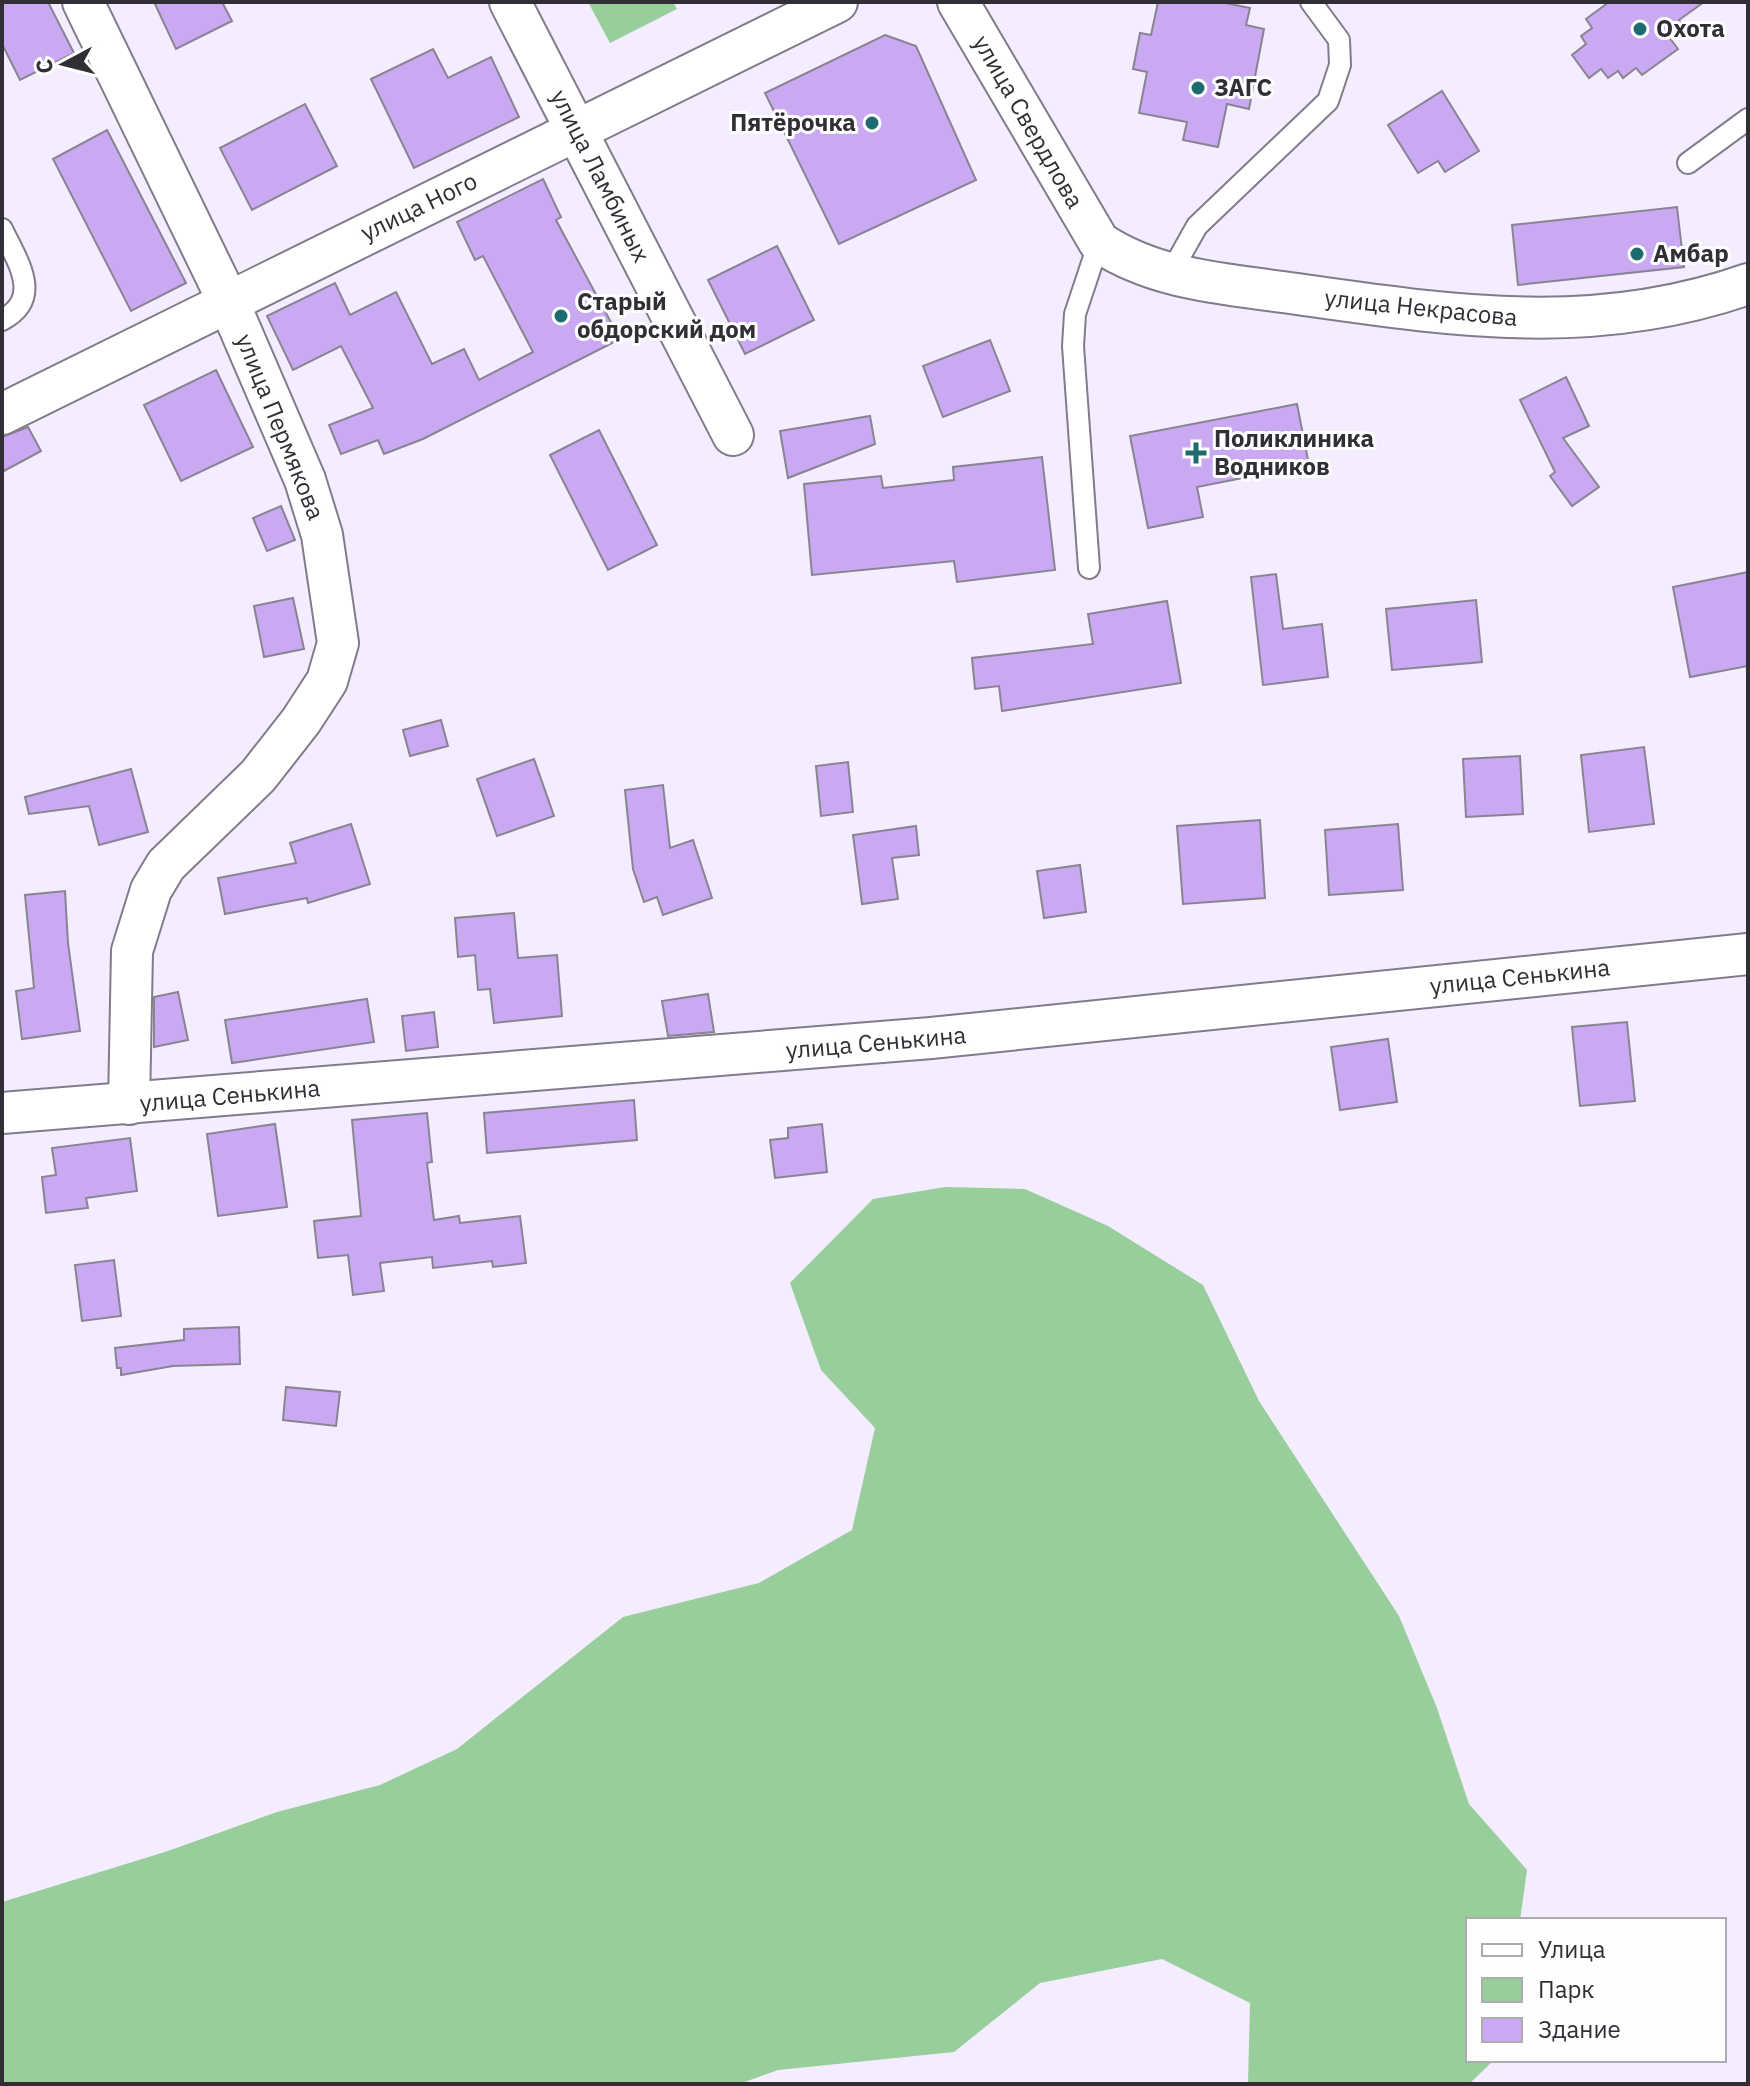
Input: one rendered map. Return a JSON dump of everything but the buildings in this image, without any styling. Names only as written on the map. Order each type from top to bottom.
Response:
[{"type":"street","name":"улица Пермякова","points":[[83,2],[228,301],[305,480],[322,535],[338,643],[327,681],[301,721],[258,776],[166,865],[151,890],[132,951],[129,1104]]},
{"type":"street","name":"улица Ламбиных","points":[[510,2],[733,435]]},
{"type":"street","name":"улица Ного","points":[[2,414],[837,2]]},
{"type":"street","name":"улица Свердлова","points":[[958,2],[1099,242]]},
{"type":"street","name":"улица Некрасова","points":[[1099,242],[1126,260],[1170,274],[1463,316],[1520,320],[1623,313],[1675,305],[1748,284]]},
{"type":"street","name":"улица Сенькина","points":[[2,1113],[1085,1024],[1748,954]]},
{"type":"lane","points":[[1170,274],[1197,226],[1328,101],[1340,65],[1339,40],[1311,2]]},
{"type":"lane","points":[[1688,163],[1748,119]]},
{"type":"lane","points":[[2,229],[25,278],[26,292],[22,306],[2,320]]},
{"type":"lane","points":[[1089,568],[1073,346],[1075,314],[1099,242]]},
{"type":"green space","points":[[588,2],[673,2],[677,9],[610,43]]},
{"type":"green space","points":[[945,1187],[1025,1189],[1108,1226],[1203,1285],[1259,1401],[1399,1616],[1437,1708],[1469,1804],[1527,1870],[1520,1918],[1466,1918],[1466,2062],[1492,2062],[1469,2084],[1248,2084],[1250,2003],[1162,1959],[1040,1983],[954,2052],[778,2070],[739,2084],[2,2084],[2,1902],[165,1852],[277,1812],[380,1785],[457,1749],[623,1617],[759,1583],[852,1530],[875,1428],[821,1370],[790,1283],[873,1199]]},
{"type":"place","name":"Охота","points":[[1640,29]]},
{"type":"place","name":"ЗАГС","points":[[1198,88]]},
{"type":"place","name":"Пятёрочка","points":[[872,123]]},
{"type":"place","name":"Амбар","points":[[1637,254]]},
{"type":"place","name":"Старый обдорский дом","points":[[561,316]]},
{"type":"place","name":"Поликлиника Водников","points":[[1196,453]]}]
